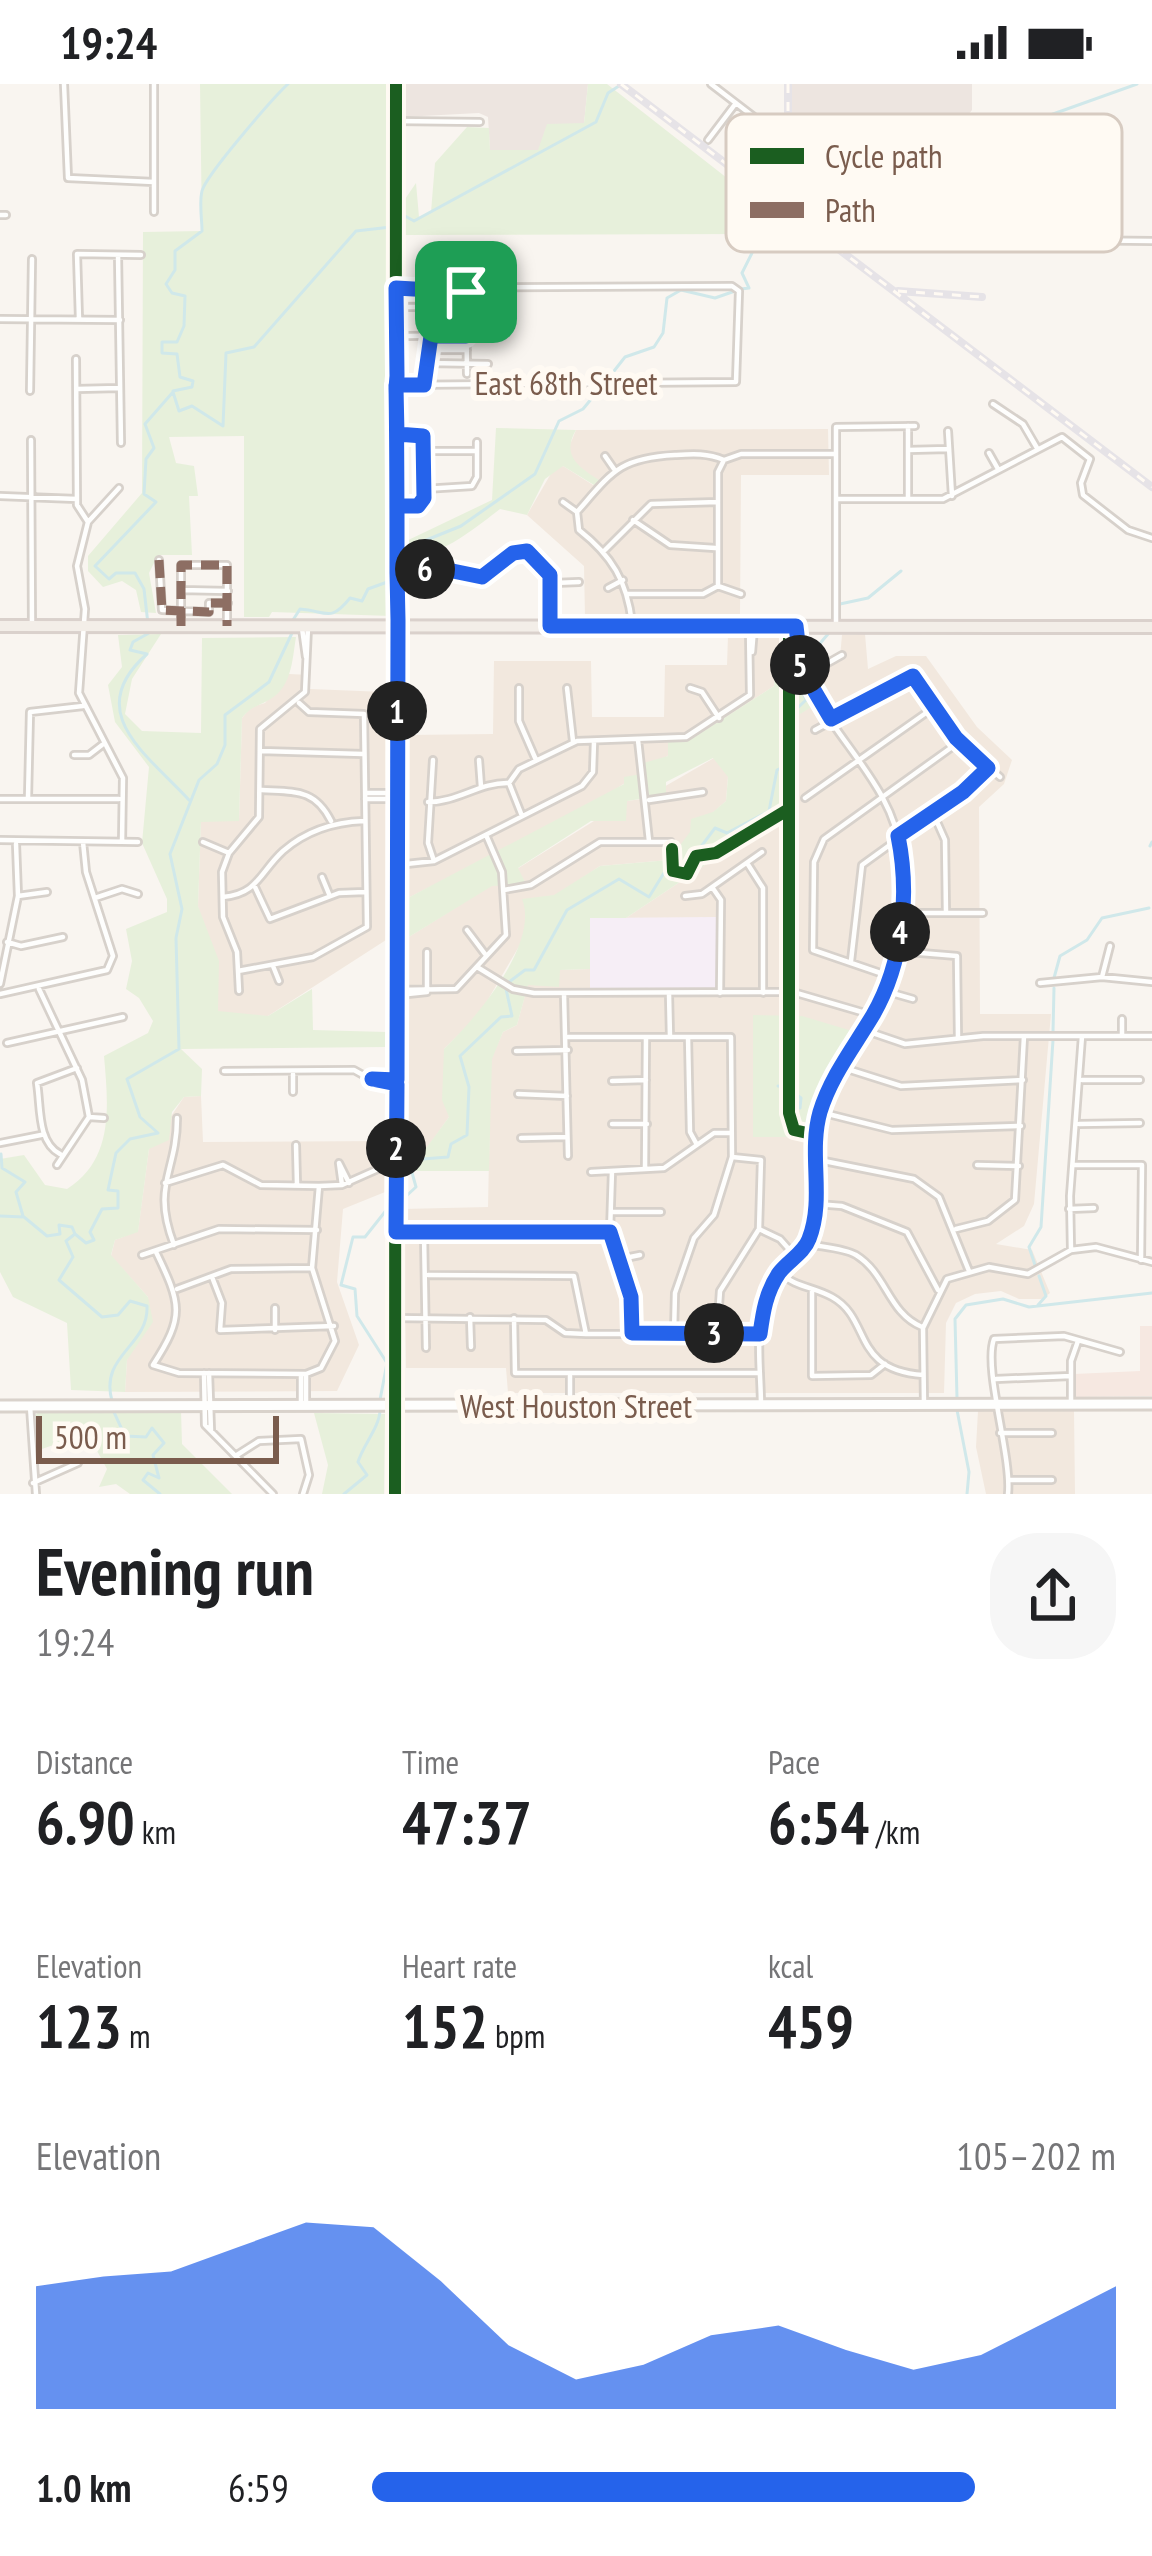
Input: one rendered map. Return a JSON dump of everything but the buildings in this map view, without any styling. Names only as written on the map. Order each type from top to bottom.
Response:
[{"type":"main road","points":[[0,626],[159,626],[181,619],[196,626],[305,627],[1152,624]]},
{"type":"street","points":[[64,84],[64,172],[78,182],[154,182]]},
{"type":"street","points":[[154,84],[154,212]]},
{"type":"street","points":[[395,1494],[396,84]]},
{"type":"street","points":[[711,84],[750,114]]},
{"type":"street","points":[[728,114],[736,103]]},
{"type":"street","points":[[708,140],[726,116]]},
{"type":"street","points":[[396,121],[480,122]]},
{"type":"street","points":[[1122,241],[1152,241]]},
{"type":"street","points":[[79,319],[77,254],[141,255]]},
{"type":"street","points":[[118,255],[121,443]]},
{"type":"street","points":[[30,391],[32,259]]},
{"type":"street","name":"East 68th Street","points":[[396,385],[736,382],[738,287],[466,288]]},
{"type":"street","points":[[396,288],[466,288],[467,374]]},
{"type":"street","points":[[427,385],[431,290]]},
{"type":"street","points":[[408,307],[489,307]]},
{"type":"street","points":[[0,320],[120,320]]},
{"type":"street","points":[[408,336],[490,335]]},
{"type":"street","points":[[431,350],[467,350]]},
{"type":"street","points":[[76,359],[77,499],[88,522]]},
{"type":"street","points":[[428,363],[488,364]]},
{"type":"street","points":[[76,389],[119,388]]},
{"type":"street","points":[[993,404],[1023,424],[1037,448]]},
{"type":"street","points":[[836,626],[836,427],[911,426],[908,499]]},
{"type":"street","points":[[948,431],[952,496]]},
{"type":"street","points":[[397,434],[422,435],[424,451],[424,489],[419,503],[397,504]]},
{"type":"street","points":[[836,497],[952,496],[1062,436],[1088,454],[1090,469],[1081,491],[1128,530],[1152,538]]},
{"type":"street","points":[[31,440],[32,626]]},
{"type":"street","points":[[424,451],[477,446],[472,486],[424,489]]},
{"type":"street","points":[[908,450],[948,449]]},
{"type":"street","points":[[989,453],[998,470]]},
{"type":"street","points":[[629,626],[623,580],[605,550],[579,530],[578,521],[578,512],[614,470],[635,457],[708,454],[724,460],[741,454],[836,454]]},
{"type":"street","points":[[605,456],[614,470]]},
{"type":"street","points":[[718,586],[718,502],[724,460]]},
{"type":"street","points":[[119,488],[88,522],[77,555],[83,606],[79,686],[83,706],[124,778],[119,799],[122,842]]},
{"type":"street","points":[[0,496],[77,499]]},
{"type":"street","points":[[563,502],[578,512]]},
{"type":"street","points":[[605,550],[651,505],[718,502]]},
{"type":"street","points":[[633,520],[670,545],[717,548]]},
{"type":"street","points":[[397,572],[438,565],[482,574],[523,549],[548,564],[552,626]]},
{"type":"street","points":[[158,560],[160,604],[181,619]]},
{"type":"street","points":[[181,619],[181,565],[227,565],[231,626]]},
{"type":"street","points":[[608,588],[623,580]]},
{"type":"street","points":[[552,583],[579,582]]},
{"type":"street","points":[[628,594],[703,594],[718,586],[741,594]]},
{"type":"street","points":[[181,590],[228,591]]},
{"type":"street","points":[[181,619],[209,612],[209,603],[228,603]]},
{"type":"street","points":[[196,612],[196,626]]},
{"type":"street","points":[[522,816],[509,783],[516,770],[574,742],[686,737],[750,695],[752,626]]},
{"type":"street","points":[[761,1406],[760,1334],[765,1299],[779,1273],[808,1244],[817,1204],[814,1159],[820,1112],[885,991],[902,913],[898,836],[881,797],[802,669],[796,626]]},
{"type":"street","points":[[239,991],[223,897],[229,853],[260,817],[260,729],[299,703],[305,692],[305,627]]},
{"type":"street","points":[[802,669],[842,655]]},
{"type":"street","points":[[815,730],[913,676],[959,742],[1000,777]]},
{"type":"street","points":[[518,688],[519,722],[536,760]]},
{"type":"street","points":[[567,688],[574,742]]},
{"type":"street","points":[[690,688],[702,692],[719,718]]},
{"type":"street","points":[[238,971],[313,957],[367,927],[364,714],[310,712],[299,703]]},
{"type":"street","points":[[28,798],[30,712],[83,706]]},
{"type":"street","points":[[805,798],[934,708]]},
{"type":"street","points":[[397,865],[434,861],[588,781],[594,740]]},
{"type":"street","points":[[638,740],[639,772],[649,800],[649,842]]},
{"type":"street","points":[[890,976],[813,950],[814,862],[821,843],[959,742]]},
{"type":"street","points":[[74,755],[89,755],[103,745]]},
{"type":"street","points":[[261,751],[364,754]]},
{"type":"street","points":[[433,760],[428,802],[434,861]]},
{"type":"street","points":[[479,760],[481,787]]},
{"type":"street","points":[[850,962],[862,865],[988,768]]},
{"type":"street","points":[[428,802],[451,801],[481,787],[509,783]]},
{"type":"street","points":[[262,790],[310,793],[320,800],[331,822]]},
{"type":"street","points":[[649,800],[703,792]]},
{"type":"street","points":[[365,796],[397,796]]},
{"type":"street","points":[[0,799],[119,799]]},
{"type":"street","points":[[933,813],[945,840],[946,913]]},
{"type":"street","points":[[223,897],[255,887],[282,852],[331,822],[366,820]]},
{"type":"street","points":[[396,992],[460,988],[508,929],[501,867],[486,835]]},
{"type":"street","points":[[0,839],[16,844],[138,842]]},
{"type":"street","points":[[0,994],[107,970],[113,956],[83,842]]},
{"type":"street","points":[[202,842],[229,853]]},
{"type":"street","points":[[504,890],[531,886],[595,844],[671,842]]},
{"type":"street","points":[[0,984],[18,896],[16,844]]},
{"type":"street","points":[[685,896],[712,887],[762,852]]},
{"type":"street","points":[[747,863],[763,890],[763,993]]},
{"type":"street","points":[[322,877],[330,896]]},
{"type":"street","points":[[255,887],[270,919],[330,896],[365,892]]},
{"type":"street","points":[[712,887],[721,900],[720,993]]},
{"type":"street","points":[[95,898],[122,889],[138,894]]},
{"type":"street","points":[[18,896],[47,892]]},
{"type":"street","points":[[902,913],[983,913]]},
{"type":"street","points":[[467,931],[485,954]]},
{"type":"street","points":[[7,942],[21,946],[63,937]]},
{"type":"street","points":[[1102,977],[1110,946]]},
{"type":"street","points":[[428,952],[428,992]]},
{"type":"street","points":[[897,952],[958,956],[958,1038]]},
{"type":"street","points":[[273,966],[279,981]]},
{"type":"street","points":[[477,967],[513,989],[811,994],[872,1016]]},
{"type":"street","points":[[1040,983],[1102,977],[1152,981]]},
{"type":"street","points":[[39,988],[77,1068],[89,1117],[74,1144],[60,1154],[57,1165]]},
{"type":"street","points":[[885,991],[913,999]]},
{"type":"street","points":[[563,993],[568,1037],[568,1156]]},
{"type":"street","points":[[669,993],[670,1036]]},
{"type":"street","points":[[7,1043],[123,1017]]},
{"type":"street","points":[[1122,1019],[1122,1036]]},
{"type":"street","points":[[864,1030],[902,1043],[1152,1036]]},
{"type":"street","points":[[688,1036],[690,1132],[697,1144]]},
{"type":"street","points":[[568,1037],[731,1036],[732,1157],[714,1215],[694,1238],[675,1293],[674,1333]]},
{"type":"street","points":[[956,1229],[988,1221],[1015,1199],[1024,1036]]},
{"type":"street","points":[[1072,1250],[1070,1209],[1082,1036]]},
{"type":"street","points":[[645,1169],[646,1037]]},
{"type":"street","points":[[516,1051],[568,1051]]},
{"type":"street","points":[[841,1067],[901,1087],[1024,1080]]},
{"type":"street","points":[[60,1154],[49,1148],[42,1135],[37,1083],[77,1068]]},
{"type":"street","points":[[224,1071],[354,1070],[372,1079],[397,1082]]},
{"type":"street","points":[[293,1073],[293,1092]]},
{"type":"street","points":[[612,1081],[646,1080]]},
{"type":"street","points":[[1082,1080],[1140,1080]]},
{"type":"street","points":[[518,1094],[567,1096]]},
{"type":"street","points":[[820,1112],[892,1130],[1021,1126]]},
{"type":"street","points":[[89,1117],[104,1118]]},
{"type":"street","points":[[174,1245],[160,1210],[177,1144],[177,1118]]},
{"type":"street","points":[[1079,1124],[1140,1123]]},
{"type":"street","points":[[612,1124],[646,1124]]},
{"type":"street","points":[[591,1172],[664,1168],[714,1133],[731,1132]]},
{"type":"street","points":[[0,1143],[42,1135]]},
{"type":"street","points":[[521,1138],[567,1137]]},
{"type":"street","points":[[296,1144],[297,1185]]},
{"type":"street","points":[[717,1334],[720,1291],[759,1228],[761,1160],[732,1157]]},
{"type":"street","points":[[814,1159],[914,1179],[939,1197],[970,1271]]},
{"type":"street","points":[[164,1183],[223,1165],[261,1185],[345,1184],[368,1172],[396,1172]]},
{"type":"street","points":[[977,1165],[1018,1166]]},
{"type":"street","points":[[1074,1165],[1142,1165],[1141,1260]]},
{"type":"street","points":[[612,1172],[610,1232],[615,1260],[631,1297],[632,1333]]},
{"type":"street","points":[[156,1252],[179,1311],[173,1334],[153,1365],[206,1373],[303,1373],[321,1368],[334,1341],[334,1326],[311,1268],[319,1186]]},
{"type":"street","points":[[817,1204],[842,1206],[907,1232],[938,1291]]},
{"type":"street","points":[[1070,1209],[1094,1208]]},
{"type":"street","points":[[611,1213],[662,1212]]},
{"type":"street","points":[[759,1228],[780,1239],[795,1256]]},
{"type":"street","points":[[142,1255],[219,1229],[318,1230]]},
{"type":"street","points":[[396,1232],[610,1232]]},
{"type":"street","points":[[424,1232],[426,1348]]},
{"type":"street","points":[[808,1244],[856,1255],[880,1280],[901,1318],[923,1328]]},
{"type":"street","points":[[924,1406],[923,1328],[947,1279],[989,1268],[1028,1274],[1072,1250],[1096,1247],[1152,1262]]},
{"type":"street","points":[[615,1260],[640,1255]]},
{"type":"street","points":[[174,1290],[231,1269],[311,1268]]},
{"type":"street","points":[[779,1273],[832,1297],[848,1312],[864,1347],[885,1364],[924,1375]]},
{"type":"street","points":[[428,1275],[574,1276],[586,1334]]},
{"type":"street","points":[[212,1276],[222,1303],[220,1330],[334,1326]]},
{"type":"street","points":[[812,1291],[812,1376],[871,1375],[885,1364]]},
{"type":"street","points":[[274,1330],[275,1308]]},
{"type":"street","points":[[470,1317],[471,1347]]},
{"type":"street","points":[[396,1318],[546,1320],[565,1333],[586,1334],[760,1334]]},
{"type":"street","points":[[514,1318],[515,1373],[761,1372]]},
{"type":"street","points":[[1008,1494],[1000,1406],[990,1360],[994,1339],[1056,1336],[1120,1352]]},
{"type":"street","points":[[1071,1404],[1078,1341]]},
{"type":"street","points":[[206,1373],[211,1431],[273,1494]]},
{"type":"street","points":[[303,1373],[303,1405]]},
{"type":"street","points":[[570,1406],[571,1376]]},
{"type":"street","points":[[996,1379],[1071,1376]]},
{"type":"street","name":"West Houston Street","points":[[0,1406],[1152,1404]]},
{"type":"street","points":[[30,1406],[36,1494]]},
{"type":"street","points":[[1000,1433],[1052,1432]]},
{"type":"street","points":[[236,1456],[259,1441],[301,1439],[309,1475],[303,1494]]},
{"type":"street","points":[[34,1483],[78,1463]]},
{"type":"street","points":[[1009,1480],[1052,1480]]},
{"type":"shaded area","points":[[402,84],[588,84],[584,124],[539,150],[490,150],[488,117],[479,113],[403,117]]},
{"type":"shaded area","points":[[791,84],[972,84],[969,114],[791,114]]},
{"type":"shaded area","points":[[828,429],[829,475],[741,475],[740,615],[585,617],[584,566],[527,515],[553,470],[563,466],[593,485],[598,481],[573,463],[569,447],[576,430]]},
{"type":"shaded area","points":[[785,634],[785,657],[776,667],[774,686],[699,735],[668,742],[669,755],[589,806],[404,900],[408,735],[493,734],[494,661],[591,661],[592,717],[664,717],[665,665],[727,665],[728,636]]},
{"type":"shaded area","points":[[865,634],[868,669],[896,656],[926,656],[977,727],[1012,760],[1004,784],[979,807],[980,1014],[1051,1014],[1034,1204],[1024,1226],[996,1244],[1032,1250],[1050,1293],[1042,1299],[1019,1299],[1001,1291],[975,1294],[956,1303],[946,1323],[944,1393],[508,1393],[506,1368],[406,1368],[403,1209],[488,1207],[491,1059],[503,1032],[517,1025],[528,984],[559,986],[559,970],[590,969],[591,989],[716,918],[626,918],[792,807],[792,719],[824,698],[810,677],[840,657],[842,635]]},
{"type":"shaded area","points":[[289,674],[310,675],[310,689],[385,692],[386,940],[268,1016],[224,1015],[218,1011],[198,906],[201,821],[239,821],[242,718],[251,707],[265,703]]},
{"type":"shaded area","points":[[714,758],[728,776],[726,801],[691,832],[678,853],[669,860],[600,866],[528,914],[525,936],[479,1015],[444,1049],[449,1117],[427,1148],[405,1158],[404,940],[492,885],[526,884],[517,869],[626,801],[643,799]]},
{"type":"shaded area","points":[[716,917],[716,988],[590,989],[590,918]]},
{"type":"shaded area","points":[[201,1096],[203,1142],[390,1141],[390,1190],[343,1209],[337,1282],[359,1345],[337,1391],[125,1392],[127,1360],[148,1297],[111,1256],[115,1240],[138,1231],[149,1149],[184,1097]]},
{"type":"shaded area","points":[[1140,1326],[1152,1326],[1152,1396],[1074,1397],[1074,1374],[1140,1371]]},
{"type":"shaded area","points":[[978,1411],[1074,1411],[1075,1494],[986,1494],[976,1447]]},
{"type":"green space","points":[[200,84],[389,84],[391,616],[272,612],[269,617],[244,617],[244,436],[169,437],[176,463],[194,466],[198,496],[189,496],[192,555],[158,555],[149,573],[156,613],[141,612],[136,590],[122,581],[103,587],[88,571],[88,556],[142,493],[143,232],[202,231]]},
{"type":"green space","points":[[588,84],[607,84],[726,177],[726,234],[401,235],[401,205],[416,183],[419,217],[431,212],[435,163],[467,127],[489,128],[490,150],[538,150],[547,124],[584,123]]},
{"type":"green space","points":[[496,428],[576,430],[571,454],[599,480],[594,485],[563,466],[545,479],[527,515],[500,509],[438,550],[400,555],[400,544],[492,500]]},
{"type":"green space","points":[[161,634],[132,679],[125,714],[142,731],[201,733],[202,638],[296,637],[282,689],[242,718],[239,821],[201,822],[198,906],[219,961],[218,1011],[268,1016],[312,989],[313,1030],[387,1032],[387,1047],[181,1049],[202,1069],[201,1096],[184,1097],[172,1112],[169,1140],[149,1149],[138,1232],[115,1240],[111,1255],[148,1297],[153,1322],[127,1360],[125,1392],[71,1390],[67,1323],[13,1297],[0,1272],[0,1159],[24,1155],[45,1185],[67,1189],[83,1177],[94,1162],[105,1129],[104,1056],[148,1033],[153,1021],[139,998],[126,989],[132,961],[126,929],[167,912],[167,899],[142,843],[149,767],[115,722],[108,685],[122,667],[118,635]]},
{"type":"green space","points":[[785,634],[793,635],[795,664],[818,703],[792,719],[792,807],[626,918],[590,918],[590,969],[560,970],[559,987],[528,985],[517,1025],[503,1032],[492,1059],[489,1171],[405,1171],[405,1158],[427,1147],[449,1117],[442,1100],[444,1049],[487,1000],[513,958],[522,937],[522,899],[554,895],[600,866],[669,860],[690,832],[691,819],[713,812],[726,801],[728,777],[713,758],[666,782],[666,795],[627,801],[626,821],[591,821],[518,868],[526,884],[492,886],[404,940],[404,900],[624,784],[624,777],[641,774],[640,764],[668,756],[668,742],[693,738],[774,686],[776,667],[785,657]]},
{"type":"green space","points":[[753,1015],[802,1016],[859,1033],[827,1085],[812,1137],[753,1137]]},
{"type":"green space","points":[[39,1411],[181,1411],[182,1444],[232,1494],[130,1494],[116,1484],[99,1487],[107,1469],[91,1440],[77,1437],[36,1451],[34,1417]]},
{"type":"green space","points":[[314,1413],[385,1414],[384,1494],[322,1494],[328,1465]]},
{"type":"waterway","points":[[173,391],[192,387],[193,381],[180,377],[177,354],[162,353],[162,342],[177,342],[184,326],[185,296],[172,293],[166,284],[175,270],[175,251],[202,231],[201,196],[206,182],[288,84]]},
{"type":"waterway","points":[[399,226],[405,216],[414,221],[596,122],[608,93],[622,84]]},
{"type":"waterway","points":[[1053,114],[1137,84]]},
{"type":"waterway","points":[[189,800],[140,749],[120,714],[120,695],[128,675],[147,654],[130,650],[133,642],[149,633],[144,589],[135,573],[116,573],[109,579],[95,566],[156,502],[144,494],[146,459],[154,448],[145,424],[173,392],[179,411],[192,406],[223,426],[226,353],[254,347],[356,231],[391,227]]},
{"type":"waterway","points":[[741,289],[749,288],[742,273],[752,252]]},
{"type":"waterway","points":[[607,380],[625,357],[654,347],[663,333],[667,298],[681,290],[715,298],[735,291]]},
{"type":"waterway","points":[[399,552],[416,553],[414,545],[461,526],[535,474],[559,421],[583,409],[602,386]]},
{"type":"waterway","points":[[293,620],[300,609],[328,614],[350,598],[362,601],[368,589],[390,581],[391,567]]},
{"type":"waterway","points":[[840,604],[868,598],[901,571]]},
{"type":"waterway","points":[[75,1234],[86,1243],[94,1240],[90,1232],[102,1209],[118,1208],[118,1191],[108,1190],[116,1153],[130,1139],[158,1133],[140,1117],[127,1079],[179,1049],[176,938],[182,909],[170,854],[199,780],[217,764],[225,745],[225,715],[269,682],[292,633]]},
{"type":"waterway","points":[[790,763],[790,715],[806,700],[795,673],[828,634]]},
{"type":"waterway","points":[[509,982],[525,970],[534,970],[567,910],[619,879],[649,897],[667,868],[685,869],[691,851],[697,852],[715,828],[727,833],[769,811],[777,770],[787,765]]},
{"type":"waterway","points":[[1150,846],[1152,842]]},
{"type":"waterway","points":[[1054,978],[1060,956],[1087,940],[1102,918],[1149,908]]},
{"type":"waterway","points":[[1053,1032],[1054,988]]},
{"type":"waterway","points":[[403,1199],[416,1187],[411,1169],[423,1159],[448,1157],[451,1144],[467,1135],[469,1087],[460,1056],[501,1017],[512,1016],[506,989]]},
{"type":"waterway","points":[[1036,1268],[1029,1247],[1041,1227],[1053,1040]]},
{"type":"waterway","points":[[778,1086],[787,1088]]},
{"type":"waterway","points":[[789,1089],[801,1098],[800,1108]]},
{"type":"waterway","points":[[1,1154],[2,1168],[25,1182],[16,1192],[23,1216]]},
{"type":"waterway","points":[[380,1400],[387,1363],[357,1316],[355,1289],[341,1285],[353,1237],[365,1237],[388,1208]]},
{"type":"waterway","points":[[0,1216],[24,1217],[47,1236],[60,1234],[59,1225],[72,1227],[75,1234],[66,1241],[73,1257],[59,1280],[102,1317],[118,1315],[130,1301],[147,1306],[141,1331],[112,1372],[112,1401]]},
{"type":"waterway","points":[[1038,1305],[1046,1296],[1039,1276]]},
{"type":"waterway","points":[[957,1398],[955,1319],[966,1305],[1003,1299],[1029,1307],[1152,1293]]},
{"type":"waterway","points":[[957,1410],[969,1472],[967,1494]]},
{"type":"waterway","points":[[344,1494],[367,1475],[358,1462],[380,1411]]},
{"type":"waterway","points":[[114,1412],[125,1436],[146,1437],[152,1428],[164,1443],[153,1455],[159,1478],[148,1473],[143,1480],[160,1494]]},
{"type":"railway","points":[[621,84],[726,164]]},
{"type":"railway","points":[[788,84],[788,114]]},
{"type":"railway","points":[[842,252],[1152,487]]},
{"type":"railway","points":[[898,291],[982,297]]},
{"type":"marked path","points":[[159,560],[162,610],[209,612],[209,603],[228,603]]},
{"type":"marked path","points":[[181,626],[181,565],[227,565],[227,626]]},
{"type":"cycle path","points":[[395,1494],[396,84]]},
{"type":"cycle path","points":[[789,633],[789,1113],[794,1130],[816,1135]]},
{"type":"cycle path","points":[[672,849],[673,871],[687,874],[696,856],[716,853],[789,809]]},
{"type":"route","points":[[466,292],[466,288],[396,288],[397,376],[396,385],[396,388],[397,434],[423,436],[424,498],[418,506],[397,506],[397,573],[438,568],[482,577],[520,550],[542,561],[550,575],[550,626],[796,626],[801,668],[831,719],[913,676],[956,738],[988,768],[963,792],[898,836],[902,913],[895,961],[880,1003],[835,1077],[820,1112],[814,1159],[817,1204],[808,1244],[779,1273],[765,1299],[760,1334],[632,1333],[631,1297],[615,1260],[610,1232],[396,1232],[397,1084],[372,1079],[397,1080],[398,620],[397,598],[397,573],[397,570],[397,506],[397,434],[396,385],[424,385],[431,336],[466,336],[466,292]]}]
